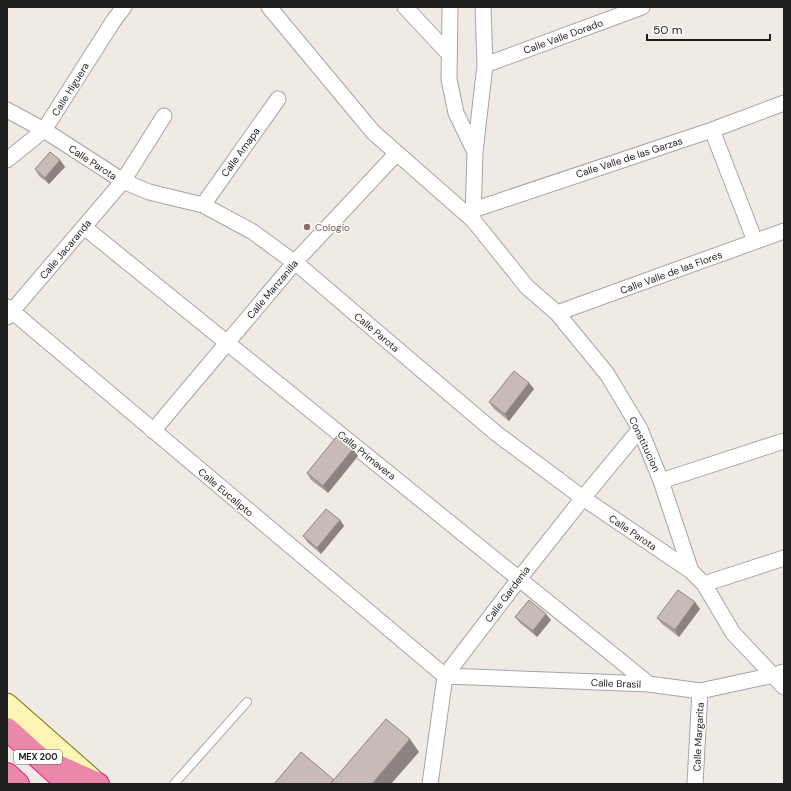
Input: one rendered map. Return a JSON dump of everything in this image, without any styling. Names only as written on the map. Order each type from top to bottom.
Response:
[{"type":"highway","name":"MEX 200","points":[[7,730],[68,784]]},
{"type":"highway","points":[[38,757],[98,784]]},
{"type":"main road","points":[[7,704],[98,784]]},
{"type":"street","name":"Calle Higuera","points":[[7,160],[44,130],[123,7]]},
{"type":"street","name":"Constitucion","points":[[269,7],[373,132],[473,215],[527,287],[557,313],[607,374],[640,429],[661,481],[691,571],[704,584],[733,633],[779,674],[784,687]]},
{"type":"street","points":[[405,7],[449,54]]},
{"type":"street","points":[[450,7],[449,79],[456,113],[475,152]]},
{"type":"street","points":[[473,215],[475,152],[485,65],[483,7]]},
{"type":"street","name":"Calle Valle Dorado","points":[[485,65],[642,7]]},
{"type":"street","name":"Calle Amapa","points":[[202,205],[278,99]]},
{"type":"street","name":"Calle Valle de las Garzas","points":[[473,215],[784,103]]},
{"type":"street","name":"Calle Parota","points":[[7,110],[44,130],[122,181],[149,192],[202,205],[253,232],[295,262],[497,434],[583,498],[691,571]]},
{"type":"street","name":"Calle Jacaranda","points":[[9,312],[84,227],[122,181],[164,116]]},
{"type":"street","points":[[712,130],[755,241]]},
{"type":"street","name":"Calle Manzanilla","points":[[153,431],[295,262],[397,153]]},
{"type":"street","name":"Calle Primavera","points":[[84,227],[649,684]]},
{"type":"street","name":"Calle Valle de las Flores","points":[[557,313],[784,231]]},
{"type":"street","name":"Calle Eucalipto","points":[[9,312],[445,676]]},
{"type":"street","name":"Calle Gardenia","points":[[430,784],[445,676],[519,579],[640,429]]},
{"type":"street","points":[[661,481],[784,441]]},
{"type":"street","points":[[704,584],[784,558]]},
{"type":"street","name":"Calle Brasil","points":[[445,676],[649,684],[700,691],[779,674]]},
{"type":"street","name":"Calle Margarita","points":[[695,784],[700,691]]},
{"type":"lane","points":[[174,784],[247,702]]},
{"type":"building","points":[[50,152],[60,160],[45,178],[35,169]]},
{"type":"building","points":[[514,371],[529,383],[505,414],[489,402]]},
{"type":"building","points":[[337,436],[353,449],[323,486],[307,473]]},
{"type":"building","points":[[326,509],[340,520],[317,548],[303,536]]},
{"type":"building","points":[[678,590],[695,602],[675,630],[657,618]]},
{"type":"building","points":[[529,600],[546,614],[533,631],[515,617]]},
{"type":"building","points":[[386,719],[410,739],[372,784],[330,784]]},
{"type":"building","points":[[301,752],[334,780],[330,784],[274,784]]},
{"type":"place","name":"Cologio","points":[[307,227]]}]
